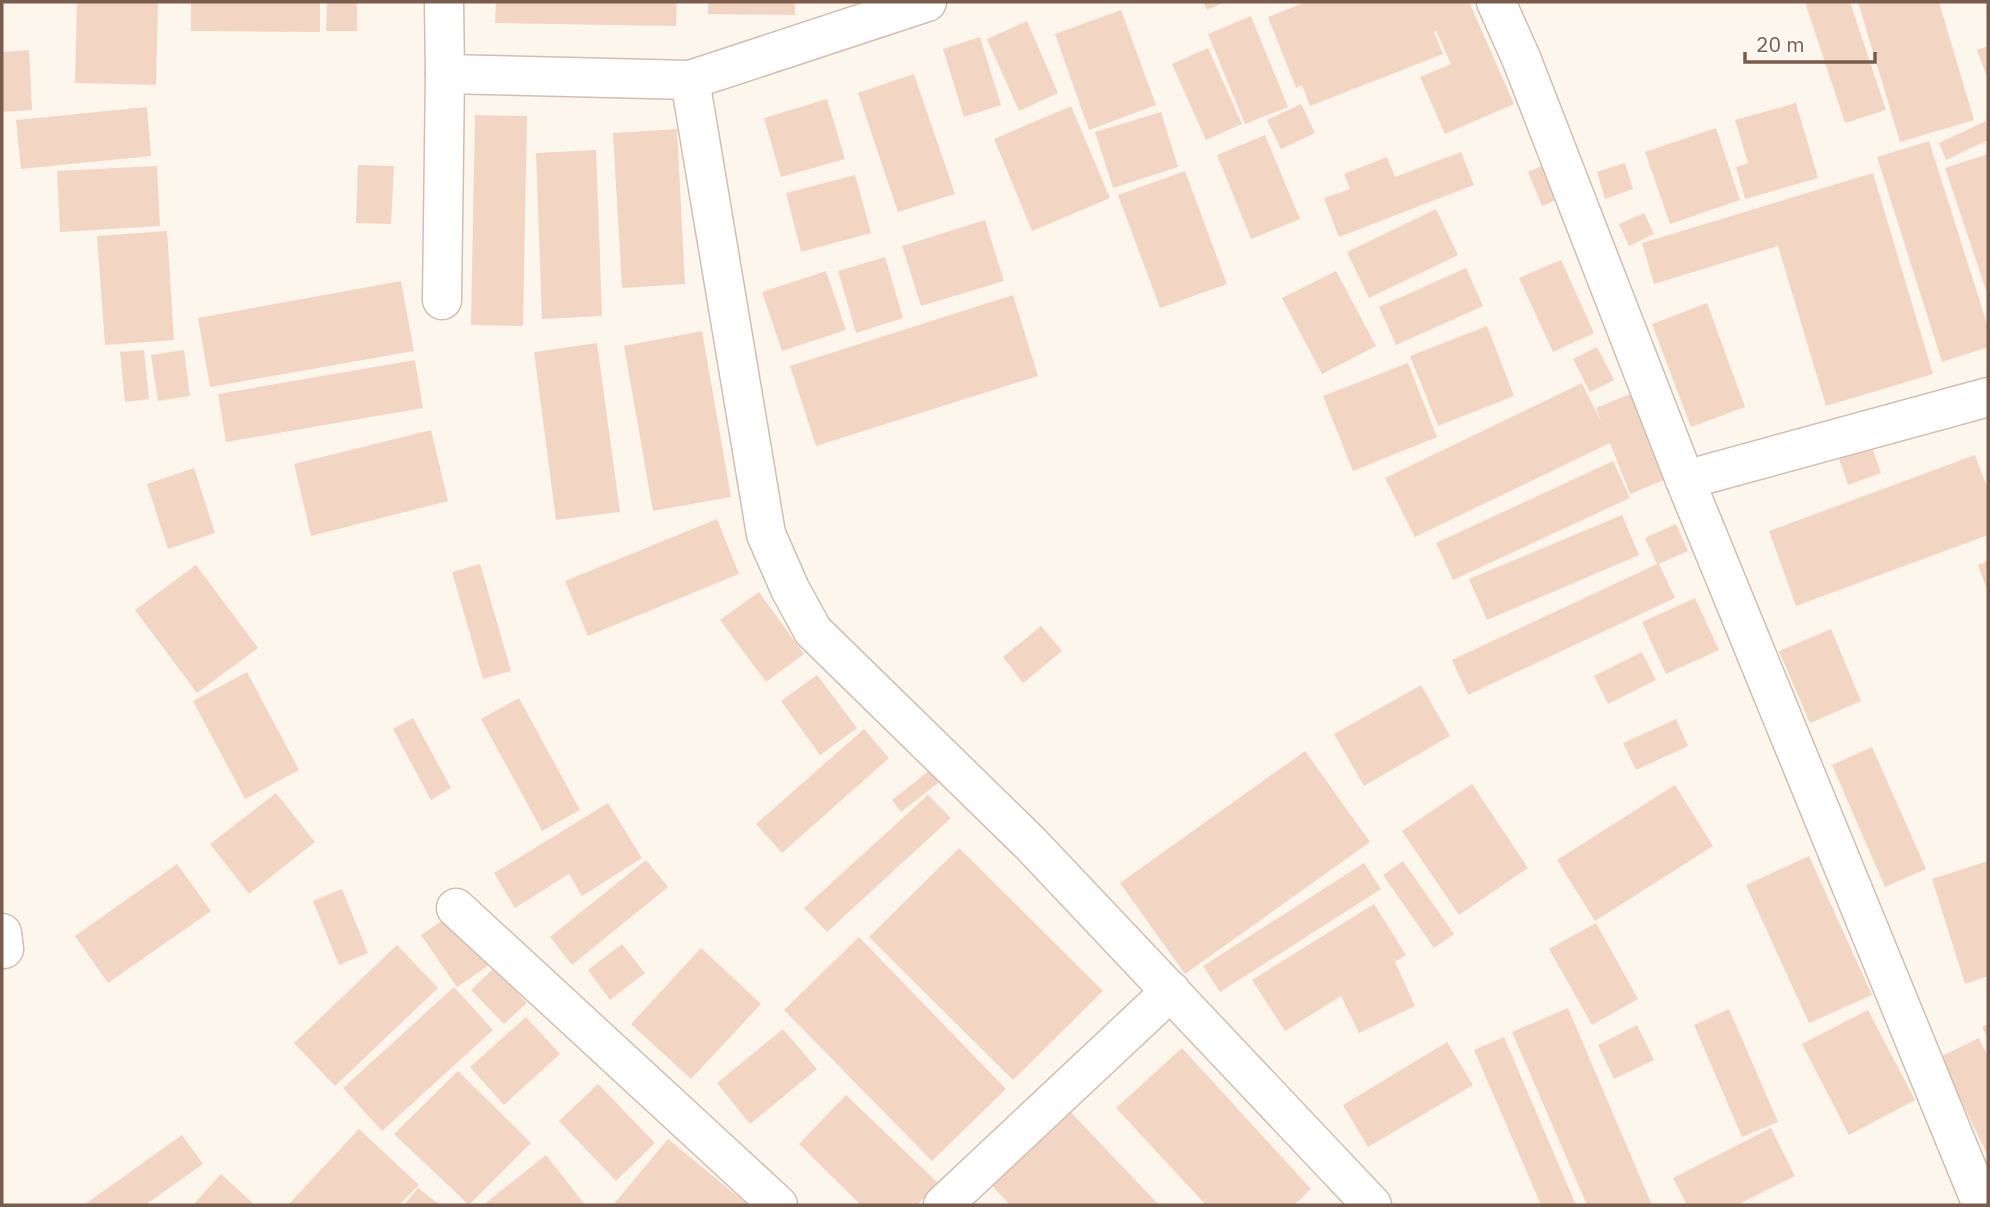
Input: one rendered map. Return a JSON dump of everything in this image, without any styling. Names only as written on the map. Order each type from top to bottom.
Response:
[{"type":"street","points":[[442,300],[444,2]]},
{"type":"street","points":[[445,74],[690,80],[928,2]]},
{"type":"street","points":[[1496,2],[1521,58],[1685,480],[1982,1205]]},
{"type":"street","points":[[690,80],[766,534],[790,589],[813,631],[1031,844],[1372,1205]]},
{"type":"street","points":[[1685,480],[1988,397]]},
{"type":"street","points":[[456,908],[778,1205]]},
{"type":"street","points":[[943,1205],[1171,991]]},
{"type":"building","points":[[77,2],[158,2],[156,85],[75,83]]},
{"type":"building","points":[[191,2],[320,2],[320,32],[191,31]]},
{"type":"building","points":[[327,2],[357,2],[357,31],[326,31]]},
{"type":"building","points":[[496,2],[677,2],[676,26],[495,23]]},
{"type":"building","points":[[708,2],[795,2],[795,15],[708,14]]},
{"type":"building","points":[[1203,2],[1225,2],[1207,10]]},
{"type":"building","points":[[1306,2],[1469,2],[1514,104],[1445,134],[1420,77],[1451,64],[1436,31],[1434,32],[1443,54],[1310,106],[1302,85],[1296,88],[1268,17]]},
{"type":"building","points":[[1805,2],[1850,2],[1886,110],[1845,123]]},
{"type":"building","points":[[1858,2],[1939,2],[1974,120],[1900,142]]},
{"type":"building","points":[[1121,10],[1156,105],[1089,130],[1055,34]]},
{"type":"building","points":[[1251,16],[1288,107],[1245,124],[1208,34]]},
{"type":"building","points":[[1027,21],[1058,93],[1019,111],[987,39]]},
{"type":"building","points":[[980,37],[1001,105],[964,117],[943,49]]},
{"type":"building","points":[[1988,46],[1988,80],[1977,50]]},
{"type":"building","points":[[1208,48],[1242,124],[1206,140],[1172,64]]},
{"type":"building","points":[[29,50],[32,110],[2,112],[2,52]]},
{"type":"building","points":[[914,74],[955,194],[898,212],[858,93]]},
{"type":"building","points":[[827,99],[845,159],[781,177],[764,118]]},
{"type":"building","points":[[1796,103],[1818,178],[1745,199],[1736,167],[1748,163],[1735,120]]},
{"type":"building","points":[[1301,104],[1315,133],[1281,149],[1267,120]]},
{"type":"building","points":[[1071,106],[1110,198],[1032,231],[994,139]]},
{"type":"building","points":[[147,107],[151,156],[21,169],[16,120]]},
{"type":"building","points":[[1161,112],[1178,167],[1113,188],[1095,132]]},
{"type":"building","points":[[475,115],[527,116],[523,326],[471,325]]},
{"type":"building","points":[[1986,121],[1988,140],[1946,160],[1939,143]]},
{"type":"building","points":[[1716,128],[1740,200],[1670,224],[1645,152]]},
{"type":"building","points":[[677,129],[685,284],[622,288],[613,133]]},
{"type":"building","points":[[1265,135],[1300,219],[1251,239],[1217,155]]},
{"type":"building","points":[[1929,141],[1988,327],[1988,347],[1942,362],[1877,157]]},
{"type":"building","points":[[596,150],[602,316],[542,319],[536,153]]},
{"type":"building","points":[[1461,152],[1474,185],[1339,237],[1324,198],[1350,189],[1344,174],[1387,157],[1395,177]]},
{"type":"building","points":[[1988,154],[1988,296],[1945,168]]},
{"type":"building","points":[[1625,163],[1633,189],[1605,199],[1597,172]]},
{"type":"building","points":[[1546,164],[1561,198],[1542,206],[1528,172]]},
{"type":"building","points":[[358,165],[394,166],[391,224],[356,223]]},
{"type":"building","points":[[157,166],[160,226],[60,232],[57,171]]},
{"type":"building","points":[[1185,171],[1227,284],[1160,308],[1118,195]]},
{"type":"building","points":[[1873,173],[1933,374],[1826,406],[1778,246],[1654,284],[1642,243]]},
{"type":"building","points":[[855,175],[871,233],[801,252],[786,193]]},
{"type":"building","points":[[1436,209],[1458,255],[1369,298],[1347,252]]},
{"type":"building","points":[[1644,213],[1654,234],[1629,246],[1619,224]]},
{"type":"building","points":[[985,220],[1004,281],[921,306],[902,246]]},
{"type":"building","points":[[167,231],[174,340],[105,345],[97,236]]},
{"type":"building","points":[[885,257],[903,318],[856,333],[838,271]]},
{"type":"building","points":[[1561,260],[1594,333],[1553,352],[1519,278]]},
{"type":"building","points":[[1466,268],[1483,306],[1396,345],[1379,307]]},
{"type":"building","points":[[826,271],[846,330],[782,351],[762,292]]},
{"type":"building","points":[[1336,271],[1376,346],[1322,374],[1282,298]]},
{"type":"building","points":[[401,281],[414,351],[210,387],[198,318]]},
{"type":"building","points":[[1013,295],[1038,376],[816,446],[790,366]]},
{"type":"building","points":[[1707,303],[1745,407],[1691,427],[1652,324]]},
{"type":"building","points":[[1487,326],[1514,396],[1438,426],[1410,356]]},
{"type":"building","points":[[702,331],[731,497],[653,511],[624,346]]},
{"type":"building","points":[[597,343],[620,512],[556,520],[534,352]]},
{"type":"building","points":[[1597,347],[1614,380],[1590,392],[1573,359]]},
{"type":"building","points":[[144,350],[149,399],[125,402],[120,352]]},
{"type":"building","points":[[184,350],[190,396],[158,401],[151,355]]},
{"type":"building","points":[[415,360],[423,408],[226,442],[218,394]]},
{"type":"building","points":[[1408,363],[1437,437],[1353,471],[1323,396]]},
{"type":"building","points":[[1582,383],[1602,424],[1596,408],[1630,394],[1664,480],[1630,494],[1610,443],[1415,537],[1385,478]]},
{"type":"building","points":[[431,430],[448,501],[311,536],[294,464]]},
{"type":"building","points":[[1871,444],[1881,473],[1848,485],[1838,455]]},
{"type":"building","points":[[1975,455],[1988,490],[1988,535],[1796,606],[1769,531]]},
{"type":"building","points":[[1613,461],[1630,498],[1453,580],[1436,543]]},
{"type":"building","points":[[194,468],[215,533],[168,549],[147,484]]},
{"type":"building","points":[[1622,515],[1639,555],[1487,620],[1469,579]]},
{"type":"building","points":[[717,519],[739,574],[588,636],[565,581]]},
{"type":"building","points":[[1676,524],[1688,551],[1659,564],[1675,598],[1468,695],[1452,660],[1657,564],[1645,538]]},
{"type":"building","points":[[1988,561],[1988,593],[1978,565]]},
{"type":"building","points":[[480,564],[511,671],[483,679],[452,572]]},
{"type":"building","points":[[196,565],[258,648],[197,693],[135,610]]},
{"type":"building","points":[[759,592],[804,654],[766,682],[720,620]]},
{"type":"building","points":[[1695,598],[1719,650],[1666,674],[1642,622]]},
{"type":"building","points":[[1041,626],[1062,651],[1023,683],[1003,657]]},
{"type":"building","points":[[1831,629],[1861,701],[1810,723],[1779,651]]},
{"type":"building","points":[[1642,652],[1656,680],[1608,704],[1594,676]]},
{"type":"building","points":[[247,672],[299,770],[245,799],[193,701]]},
{"type":"building","points":[[817,675],[857,728],[820,755],[781,701]]},
{"type":"building","points":[[1421,685],[1450,736],[1364,786],[1334,734]]},
{"type":"building","points":[[519,698],[580,810],[542,831],[481,719]]},
{"type":"building","points":[[413,718],[451,788],[431,800],[393,729]]},
{"type":"building","points":[[1676,719],[1688,746],[1636,770],[1623,743]]},
{"type":"building","points":[[864,729],[889,758],[782,853],[756,824]]},
{"type":"building","points":[[1872,747],[1926,869],[1885,887],[1832,765]]},
{"type":"building","points":[[1305,751],[1370,842],[1185,974],[1120,883]]},
{"type":"building","points":[[934,767],[943,779],[901,812],[892,800]]},
{"type":"building","points":[[1472,784],[1528,868],[1459,915],[1402,831]]},
{"type":"building","points":[[1675,785],[1713,846],[1595,921],[1557,860]]},
{"type":"building","points":[[276,793],[315,842],[249,894],[210,844]]},
{"type":"building","points":[[928,795],[951,818],[827,932],[804,908]]},
{"type":"building","points":[[608,803],[642,858],[582,896],[569,874],[515,908],[494,873]]},
{"type":"building","points":[[959,848],[1103,991],[1013,1080],[869,937]]},
{"type":"building","points":[[1809,856],[1872,995],[1809,1023],[1746,885]]},
{"type":"building","points":[[646,860],[668,887],[572,965],[550,937]]},
{"type":"building","points":[[1403,861],[1454,934],[1434,948],[1383,875]]},
{"type":"building","points":[[1988,861],[1988,976],[1965,984],[1932,879]]},
{"type":"building","points":[[1364,863],[1381,889],[1220,992],[1203,966]]},
{"type":"building","points":[[177,864],[211,911],[108,983],[75,936]]},
{"type":"building","points":[[342,889],[368,953],[339,965],[313,901]]},
{"type":"building","points":[[1374,904],[1406,955],[1395,962],[1415,1006],[1359,1033],[1341,996],[1285,1031],[1252,980]]},
{"type":"building","points":[[452,914],[488,966],[457,987],[421,935]]},
{"type":"building","points":[[1596,923],[1638,999],[1592,1025],[1549,949]]},
{"type":"building","points":[[859,937],[1006,1089],[932,1161],[784,1010]]},
{"type":"building","points":[[622,944],[645,973],[610,1000],[588,970]]},
{"type":"building","points":[[397,945],[438,988],[335,1086],[294,1043]]},
{"type":"building","points":[[701,948],[761,1004],[691,1079],[631,1024]]},
{"type":"building","points":[[494,968],[527,1003],[504,1024],[471,990]]},
{"type":"building","points":[[454,987],[493,1030],[382,1131],[343,1088]]},
{"type":"building","points":[[1568,1008],[1652,1205],[1587,1205],[1512,1032]]},
{"type":"building","points":[[1729,1009],[1778,1122],[1742,1137],[1694,1025]]},
{"type":"building","points":[[1868,1010],[1915,1100],[1849,1135],[1802,1044]]},
{"type":"building","points":[[526,1017],[560,1054],[504,1105],[470,1067]]},
{"type":"building","points":[[1988,1024],[1988,1039],[1982,1027]]},
{"type":"building","points":[[1637,1025],[1654,1060],[1614,1079],[1598,1045]]},
{"type":"building","points":[[783,1029],[817,1069],[750,1124],[717,1083]]},
{"type":"building","points":[[1504,1037],[1576,1205],[1541,1205],[1474,1050]]},
{"type":"building","points":[[1979,1038],[1988,1057],[1988,1156],[1940,1057]]},
{"type":"building","points":[[1447,1042],[1473,1085],[1368,1147],[1343,1105]]},
{"type":"building","points":[[1182,1048],[1311,1189],[1294,1205],[1206,1205],[1116,1108]]},
{"type":"building","points":[[458,1071],[531,1143],[469,1205],[394,1134]]},
{"type":"building","points":[[598,1084],[655,1143],[616,1181],[559,1121]]},
{"type":"building","points":[[846,1095],[938,1183],[917,1205],[861,1205],[799,1144]]},
{"type":"building","points":[[1063,1104],[1159,1205],[1010,1205],[985,1178]]},
{"type":"building","points":[[1771,1128],[1795,1176],[1737,1205],[1687,1205],[1673,1178]]},
{"type":"building","points":[[359,1129],[419,1185],[399,1205],[288,1205]]},
{"type":"building","points":[[182,1135],[203,1164],[145,1205],[84,1205]]},
{"type":"building","points":[[668,1139],[748,1205],[613,1205]]},
{"type":"building","points":[[546,1155],[585,1205],[483,1205]]},
{"type":"building","points":[[221,1174],[255,1205],[193,1205]]},
{"type":"building","points":[[418,1188],[440,1205],[404,1205]]}]
